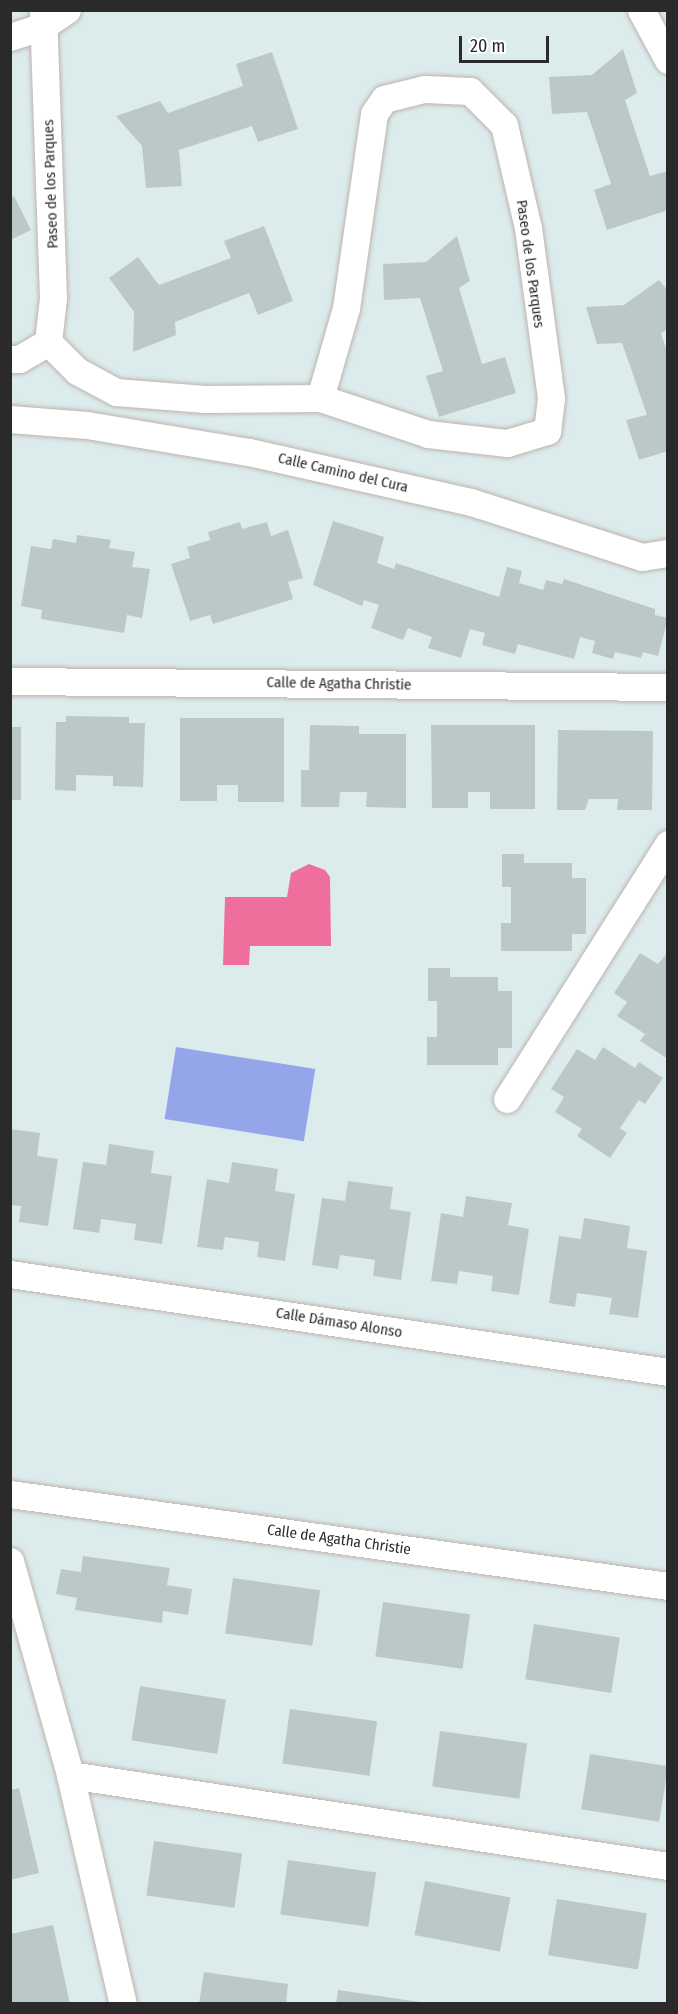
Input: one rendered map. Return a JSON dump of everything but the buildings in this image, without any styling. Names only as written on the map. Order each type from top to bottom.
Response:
[{"type":"street","points":[[10,37],[43,18],[68,10]]},
{"type":"street","points":[[641,10],[668,60]]},
{"type":"street","name":"Paseo de los Parques","points":[[43,18],[52,171],[53,298],[48,342],[77,371],[116,392],[205,399],[320,398],[428,434],[507,443],[547,431],[551,398],[528,228],[504,125],[470,91],[424,89],[384,99],[374,114],[346,308],[320,398]]},
{"type":"street","points":[[10,359],[20,359],[48,342]]},
{"type":"street","name":"Calle Camino del Cura","points":[[10,418],[87,425],[249,452],[471,502],[642,557],[668,553]]},
{"type":"street","name":"Calle de Agatha Christie","points":[[10,681],[668,687]]},
{"type":"street","points":[[507,1099],[668,844]]},
{"type":"street","name":"Calle Dámaso Alonso","points":[[10,1274],[668,1372]]},
{"type":"street","name":"Calle de Agatha Christie","points":[[10,1494],[668,1586]]},
{"type":"street","points":[[10,1561],[70,1775],[123,2004]]},
{"type":"street","points":[[70,1775],[668,1866]]},
{"type":"shaded area","points":[[309,864],[325,870],[330,877],[331,946],[250,946],[249,965],[223,965],[225,897],[287,897],[291,873]]},
{"type":"shaded area","points":[[176,1047],[315,1069],[304,1141],[165,1119]]}]
